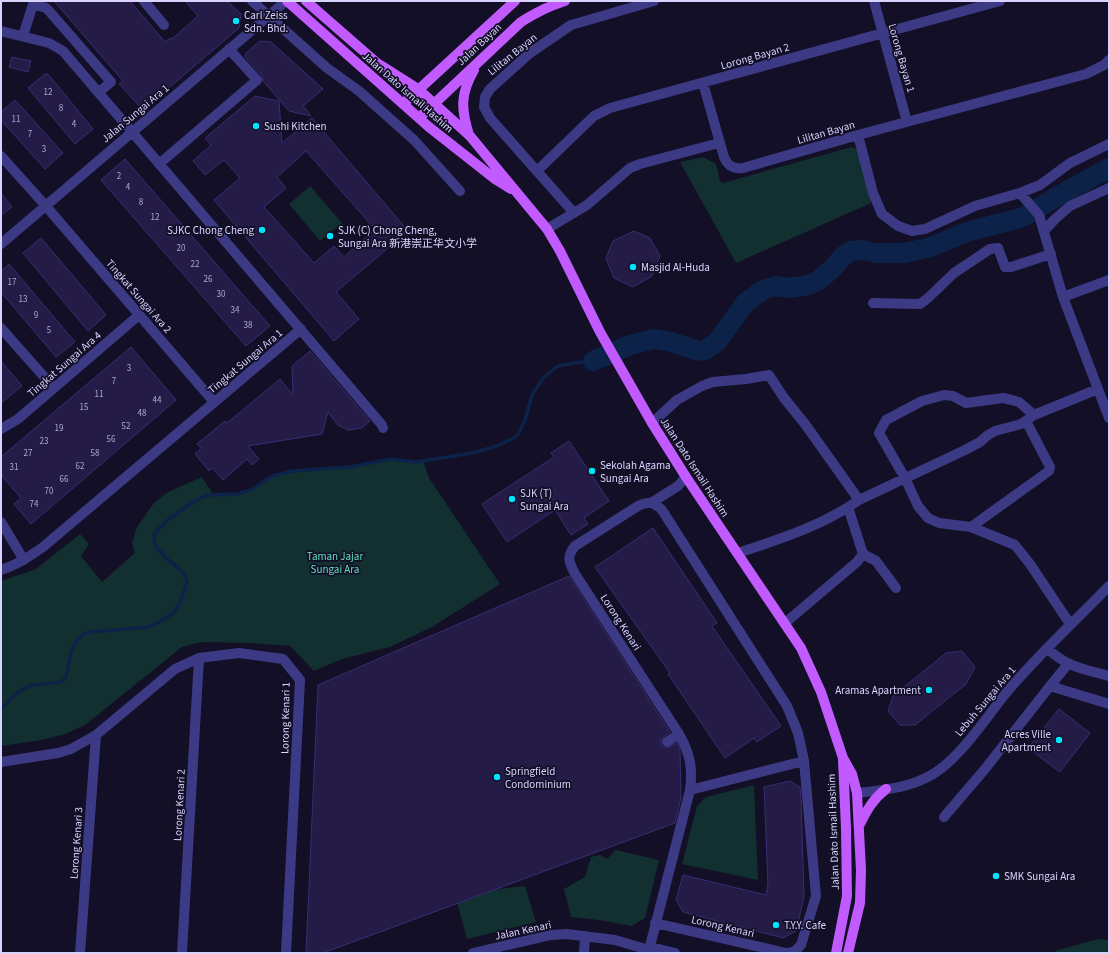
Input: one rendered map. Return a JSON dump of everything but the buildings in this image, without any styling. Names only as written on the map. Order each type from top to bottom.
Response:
[{"type":"main road","name":"Jalan Dato Ismail Hashim","points":[[287,1],[452,146],[495,179],[519,194]]},
{"type":"main road","name":"Jalan Dato Ismail Hashim","points":[[306,1],[377,63],[418,89],[470,136],[547,229],[560,251],[600,332],[652,423],[686,477],[801,648],[821,692],[843,758],[852,774],[857,793],[861,870],[860,903],[848,953]]},
{"type":"main road","name":"Jalan Bayan","points":[[403,104],[515,1]]},
{"type":"main road","name":"Jalan Bayan","points":[[419,118],[521,22],[536,12],[553,4],[565,1]]},
{"type":"main road","points":[[470,136],[464,120],[464,90],[480,60]]},
{"type":"main road","name":"Jalan Dato Ismail Hashim","points":[[836,952],[847,896],[843,758]]},
{"type":"main road","points":[[844,787],[857,793]]},
{"type":"main road","points":[[859,825],[871,804],[878,795],[886,789]]},
{"type":"main road","points":[[845,800],[857,793]]},
{"type":"street","points":[[144,1],[164,24]]},
{"type":"street","points":[[252,1],[327,68],[358,91],[414,140],[460,190]]},
{"type":"street","name":"Jalan Sungai Ara 1","points":[[1,244],[287,1]]},
{"type":"street","name":"Lilitan Bayan","points":[[574,213],[490,118],[484,107],[485,97],[490,88],[525,57],[571,26],[654,1]]},
{"type":"street","name":"Lorong Bayan 1","points":[[874,1],[907,122]]},
{"type":"street","name":"Lorong Bayan 2","points":[[537,171],[594,116],[602,111],[703,84],[882,32],[1000,1]]},
{"type":"street","points":[[23,36],[33,2],[46,8],[111,82],[99,92]]},
{"type":"street","name":"Tingkat Sungai Ara 1","points":[[1,31],[50,43],[63,51],[300,329],[43,547],[24,560],[1,570]]},
{"type":"street","points":[[159,164],[257,80],[229,49]]},
{"type":"street","name":"Lilitan Bayan","points":[[719,144],[727,162],[731,167],[737,169],[743,168],[858,135],[1086,74],[1104,65],[1109,60]]},
{"type":"street","points":[[547,229],[587,205],[630,168],[640,164],[719,144],[703,84]]},
{"type":"street","points":[[858,135],[878,206],[882,214],[907,230],[918,231],[975,206],[1022,194],[1040,185],[1070,163],[1109,144]]},
{"type":"street","name":"Tingkat Sungai Ara 2","points":[[1,156],[46,206],[214,402]]},
{"type":"street","points":[[1044,231],[1070,206],[1109,188]]},
{"type":"street","points":[[1022,194],[1039,215],[1063,297],[1109,418]]},
{"type":"street","points":[[873,303],[920,304],[954,273],[990,249],[998,248],[1005,266],[1011,267],[1051,254]]},
{"type":"street","points":[[1063,297],[1109,280]]},
{"type":"street","name":"Tingkat Sungai Ara 4","points":[[1,428],[18,419],[139,315]]},
{"type":"street","points":[[1,328],[54,388]]},
{"type":"street","points":[[300,329],[383,428]]},
{"type":"street","points":[[652,423],[677,400],[702,386],[713,382],[769,375],[784,398],[805,424],[859,500]]},
{"type":"street","points":[[738,553],[789,536],[859,500],[970,448],[995,431],[1015,427],[1030,418],[1098,389]]},
{"type":"street","points":[[970,527],[1049,471],[1050,467],[1030,418],[1019,402],[1007,399],[966,403],[948,395],[922,401],[886,420],[879,433],[905,478],[918,506],[928,518],[939,522],[970,527],[1015,545],[1030,564],[1070,624]]},
{"type":"street","name":"Lorong Kenari","points":[[650,951],[655,923],[690,790],[692,775],[691,762],[687,748],[679,734],[575,574],[569,558],[570,552],[575,546],[645,502],[651,503],[678,486],[686,477]]},
{"type":"street","points":[[651,503],[657,505],[662,510],[787,706],[798,733],[804,760],[816,896],[801,945],[795,951],[789,953]]},
{"type":"street","points":[[848,507],[863,554],[876,562],[896,588]]},
{"type":"street","points":[[1,522],[24,560]]},
{"type":"street","points":[[784,623],[857,562],[863,554]]},
{"type":"street","name":"Lebuh Sungai Ara 1","points":[[857,793],[886,789],[925,779],[944,766],[963,747],[1007,692],[1047,648],[1109,586]]},
{"type":"street","points":[[1047,648],[1057,658],[1068,664],[1109,676]]},
{"type":"street","name":"Lorong Kenari 1","points":[[1,762],[58,753],[72,749],[96,735],[175,669],[199,658],[239,653],[283,659],[300,680],[286,953]]},
{"type":"street","name":"Lorong Kenari 2","points":[[182,953],[199,658]]},
{"type":"street","points":[[944,817],[985,769],[1068,664]]},
{"type":"street","points":[[1050,686],[1109,704]]},
{"type":"street","points":[[667,742],[679,734]]},
{"type":"street","name":"Lorong Kenari 3","points":[[80,953],[96,735]]},
{"type":"street","points":[[690,790],[804,760]]},
{"type":"street","name":"Lorong Kenari","points":[[655,923],[786,953]]},
{"type":"street","name":"Jalan Kenari","points":[[473,953],[551,935],[567,934],[615,940],[650,951],[659,949],[675,953]]},
{"type":"street","points":[[584,953],[585,936]]},
{"type":"green space","points":[[852,147],[857,149],[871,203],[736,263],[680,162],[703,157],[716,164],[720,181],[723,183]]},
{"type":"green space","points":[[310,186],[342,223],[320,241],[289,204]]},
{"type":"green space","name":"Taman Jajar Sungai Ara","points":[[392,459],[416,462],[423,461],[429,478],[500,584],[432,627],[390,647],[342,659],[314,671],[290,646],[201,642],[182,647],[85,725],[65,734],[42,740],[1,746],[1,581],[36,569],[80,534],[89,544],[81,556],[102,582],[135,553],[132,543],[137,527],[154,503],[168,492],[202,477],[213,494],[238,494],[251,490],[272,476],[292,471],[349,467]]},
{"type":"green space","points":[[754,785],[758,880],[682,864],[697,806],[706,797]]},
{"type":"green space","points":[[616,850],[659,860],[645,918],[632,926],[571,917],[564,889],[585,877],[591,857],[600,855],[607,859]]},
{"type":"green space","points":[[525,886],[536,922],[467,939],[455,894]]},
{"type":"green space","points":[[1098,939],[1109,940],[1109,953],[1053,953],[1058,950]]},
{"type":"waterway","points":[[593,361],[630,345],[654,339],[671,342],[699,351],[705,350],[717,342],[745,303],[763,290],[776,286],[789,288],[809,285],[819,280],[832,269],[843,256],[851,251],[861,250],[877,253],[905,253],[931,247],[964,233],[1017,219],[1025,216],[1109,168]]},
{"type":"waterway","points":[[1,709],[16,694],[29,686],[61,682],[64,680],[75,643],[85,633],[149,627],[173,613],[180,603],[187,582],[185,575],[181,570],[167,559],[157,548],[154,543],[155,533],[165,522],[193,502],[207,495],[238,494],[251,490],[272,476],[292,471],[349,467],[392,459],[416,462],[472,453],[497,446],[514,438],[519,433],[525,420],[532,395],[543,378],[558,366],[593,361]]},
{"type":"place","name":"Carl Zeiss Sdn. Bhd.","points":[[236,21]]},
{"type":"place","name":"Sushi Kitchen","points":[[256,126]]},
{"type":"place","name":"SJKC Chong Cheng","points":[[262,230]]},
{"type":"place","name":"SJK (C) Chong Cheng, Sungai Ara 新港崇正华文小学","points":[[330,236]]},
{"type":"place","name":"Masjid Al-Huda","points":[[633,267]]},
{"type":"place","name":"Sekolah Agama Sungai Ara","points":[[592,471]]},
{"type":"place","name":"SJK (T) Sungai Ara","points":[[512,499]]},
{"type":"place","name":"Aramas Apartment","points":[[929,690]]},
{"type":"place","name":"Acres Ville Apartment","points":[[1059,740]]},
{"type":"place","name":"Springfield Condominium","points":[[497,777]]},
{"type":"place","name":"SMK Sungai Ara","points":[[996,876]]},
{"type":"place","name":"T.Y.Y. Cafe","points":[[776,925]]}]
